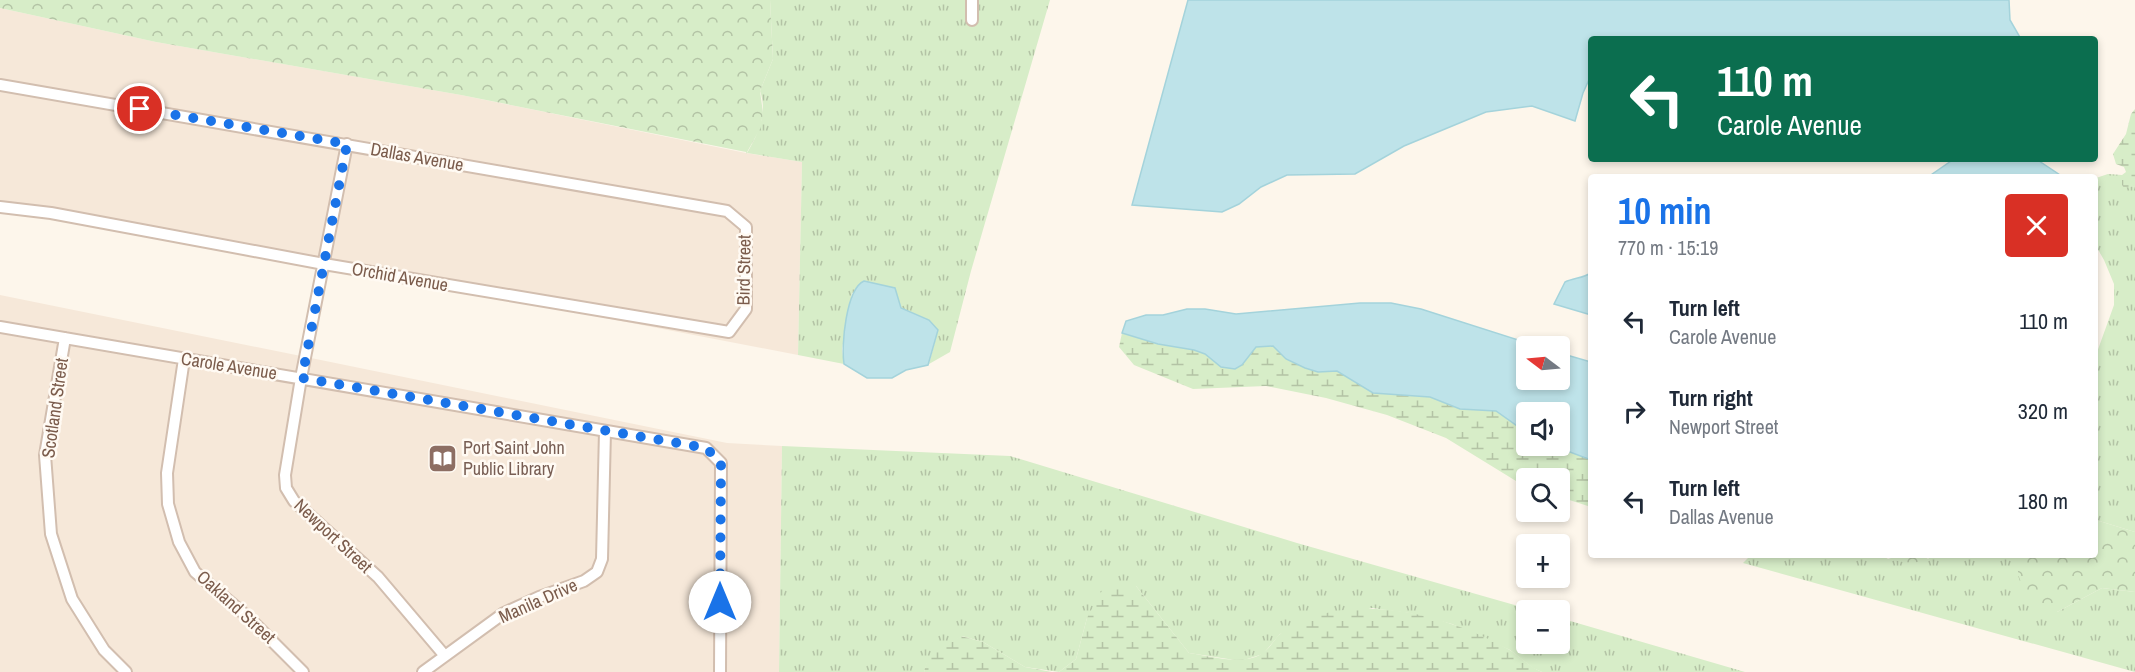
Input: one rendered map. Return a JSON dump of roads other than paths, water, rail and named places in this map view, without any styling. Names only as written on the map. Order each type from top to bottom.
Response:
[{"type":"street","points":[[972,0],[972,20]]},
{"type":"street","name":"Dallas Avenue","points":[[0,85],[728,211]]},
{"type":"street","name":"Newport Street","points":[[347,144],[302,378],[285,475],[286,488],[294,501],[378,577],[445,656]]},
{"type":"street","name":"Orchid Avenue","points":[[0,207],[51,213],[324,264],[729,332]]},
{"type":"street","name":"Bird Street","points":[[728,211],[746,227],[746,309],[729,332]]},
{"type":"street","name":"Carole Avenue","points":[[0,327],[706,448],[721,463],[720,672]]},
{"type":"street","name":"Scotland Street","points":[[65,338],[45,454],[51,534],[72,599],[105,650],[126,672]]},
{"type":"street","name":"Oakland Street","points":[[184,359],[167,473],[168,504],[179,542],[195,572],[249,618],[303,672]]},
{"type":"street","name":"Manila Drive","points":[[423,672],[504,613],[539,597],[584,581],[597,572],[602,560],[605,431]]},
{"type":"water","points":[[1188,0],[2009,0],[2010,20],[2019,36],[1588,36],[1588,82],[1575,121],[1532,106],[1486,112],[1404,146],[1355,174],[1287,175],[1261,187],[1239,204],[1222,212],[1132,205]]},
{"type":"water","points":[[1950,162],[2040,162],[2058,174],[1932,174]]},
{"type":"water","points":[[1588,274],[1588,314],[1554,304],[1565,282]]},
{"type":"water","points":[[864,281],[895,288],[901,308],[929,320],[938,330],[928,365],[906,370],[892,378],[867,378],[844,364],[844,332],[849,306],[858,286]]},
{"type":"water","points":[[1360,303],[1391,303],[1421,309],[1516,339],[1516,390],[1570,390],[1570,356],[1588,361],[1588,459],[1570,452],[1570,402],[1516,402],[1516,425],[1496,411],[1460,409],[1430,397],[1373,393],[1337,371],[1318,372],[1305,368],[1286,359],[1273,346],[1256,347],[1242,365],[1235,369],[1221,367],[1205,354],[1194,350],[1158,344],[1122,333],[1126,321],[1146,315],[1163,315],[1187,309],[1205,309],[1236,314]]},
{"type":"place","name":"Port Saint John Public Library","points":[[442,458]]}]
